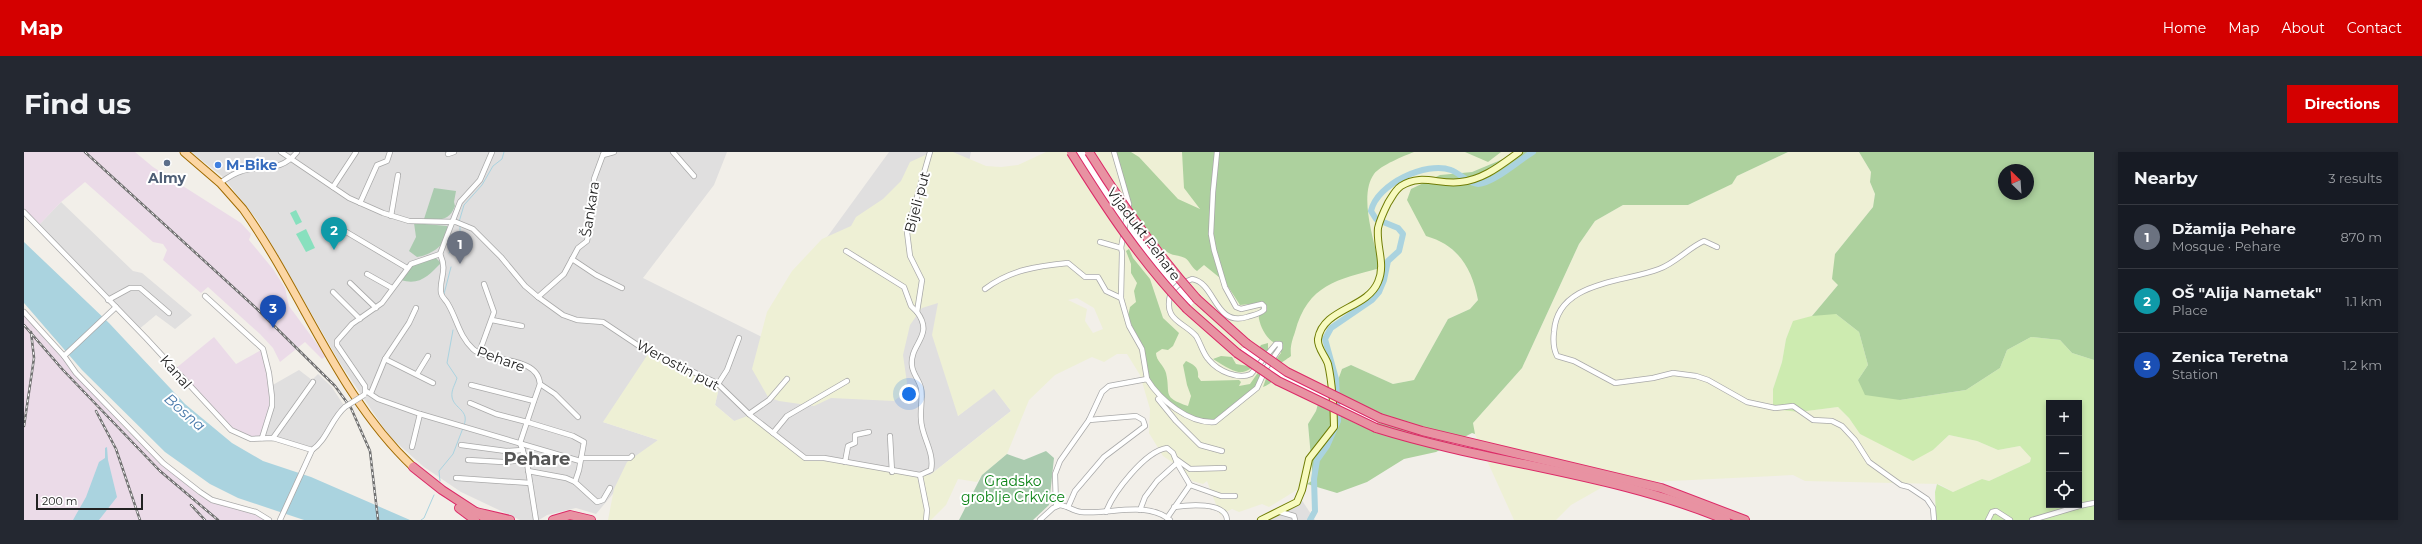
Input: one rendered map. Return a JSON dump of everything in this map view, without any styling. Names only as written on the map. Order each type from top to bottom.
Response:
[{"type":"highway","name":"Vijadukt Pehare","points":[[1071,152],[1115,222],[1142,259],[1187,309],[1211,332],[1278,381],[1376,428],[1416,441],[1554,470],[1662,496],[1712,510]]},
{"type":"highway","name":"Vijadukt Pehare","points":[[1089,152],[1125,209],[1160,257],[1197,299],[1246,342],[1287,372],[1380,418],[1422,431],[1661,488],[1712,510]]},
{"type":"highway","points":[[413,467],[427,484],[474,516],[488,520]]},
{"type":"highway","points":[[1712,510],[1726,520]]},
{"type":"highway","points":[[1712,510],[1745,520]]},
{"type":"highway","points":[[474,516],[487,513],[510,520]]},
{"type":"highway","points":[[553,520],[570,514],[591,520]]},
{"type":"main road","points":[[184,152],[220,183],[258,230],[366,414],[386,439],[413,467]]},
{"type":"main road","points":[[1262,520],[1290,507],[1300,498],[1309,459],[1334,427],[1330,375],[1325,356],[1319,347],[1318,338],[1324,325],[1347,309],[1362,301],[1378,285],[1382,274],[1378,228],[1383,212],[1394,192],[1408,183],[1427,179],[1461,182],[1477,178],[1492,171],[1519,152]]},
{"type":"street","points":[[281,152],[360,203],[390,216],[409,221],[457,222]]},
{"type":"street","points":[[220,183],[242,171],[280,165],[297,152]]},
{"type":"street","points":[[334,187],[356,152]]},
{"type":"street","points":[[360,203],[377,165],[387,161],[390,152]]},
{"type":"street","points":[[448,154],[454,152]]},
{"type":"street","points":[[365,393],[363,382],[337,345],[337,341],[360,319],[376,308],[414,261],[440,254],[457,222],[460,202],[480,180],[492,152]]},
{"type":"street","points":[[604,153],[614,152]]},
{"type":"street","points":[[673,152],[694,176]]},
{"type":"street","name":"Bijeli put","points":[[920,475],[929,473],[933,464],[921,419],[921,388],[912,366],[912,358],[923,337],[922,319],[917,312],[922,280],[910,256],[907,232],[930,152]]},
{"type":"street","points":[[1114,152],[1129,204],[1121,248],[1121,298],[1129,326],[1142,349],[1146,379],[1157,398],[1192,438],[1200,445],[1222,451]]},
{"type":"street","points":[[1156,394],[1171,406],[1187,415],[1211,422],[1221,419],[1258,388],[1266,368],[1280,348],[1280,344],[1276,344],[1251,374],[1236,376],[1210,362],[1194,334],[1176,321],[1170,304],[1171,292],[1178,285],[1192,279],[1205,285],[1220,310],[1235,318],[1253,315],[1264,310],[1264,306],[1262,304],[1241,309],[1236,307],[1225,287],[1211,234],[1217,152]]},
{"type":"street","name":"Šankara","points":[[538,297],[564,274],[578,248],[587,241],[594,203],[594,179],[604,153]]},
{"type":"street","points":[[390,216],[398,175]]},
{"type":"street","name":"Kanal","points":[[24,212],[116,307],[231,430],[251,439],[273,438],[312,450]]},
{"type":"street","name":"Werostin put","points":[[457,222],[472,229],[488,243],[524,286],[563,315],[583,321],[603,322],[642,348],[718,384],[749,414],[805,458],[845,462],[892,472],[920,475]]},
{"type":"street","points":[[333,236],[343,230],[407,268]]},
{"type":"street","points":[[1717,247],[1704,241],[1660,269],[1619,278],[1574,294],[1556,317],[1553,345],[1557,356],[1574,361],[1615,383],[1673,373],[1696,376],[1708,380],[1747,402],[1775,408],[1793,406],[1813,420],[1832,422],[1848,432],[1869,462],[1901,485],[1909,487],[1927,499],[1933,508],[1934,520]]},
{"type":"street","points":[[1100,242],[1121,248]]},
{"type":"street","points":[[846,251],[904,287],[911,306],[917,312]]},
{"type":"street","name":"Pehare","points":[[440,254],[444,268],[441,294],[448,304],[457,328],[471,348],[479,353],[520,364],[536,372],[540,384],[520,443]]},
{"type":"street","points":[[572,259],[596,275],[622,288]]},
{"type":"street","points":[[985,288],[998,279],[1021,269],[1068,263],[1085,277],[1098,277],[1106,291],[1121,298]]},
{"type":"street","points":[[367,274],[392,288]]},
{"type":"street","points":[[350,283],[376,308]]},
{"type":"street","points":[[479,353],[494,312],[484,284]]},
{"type":"street","points":[[108,300],[130,288],[140,288],[169,313]]},
{"type":"street","points":[[333,292],[360,319]]},
{"type":"street","points":[[205,296],[263,349],[269,373],[272,406],[262,438]]},
{"type":"street","points":[[65,355],[116,307]]},
{"type":"street","points":[[371,393],[385,359],[409,323],[416,308]]},
{"type":"street","points":[[24,312],[65,355],[76,373],[163,463],[212,500],[256,512],[269,520]]},
{"type":"street","points":[[492,320],[522,326]]},
{"type":"street","points":[[718,384],[726,370],[739,338]]},
{"type":"street","points":[[417,374],[428,356]]},
{"type":"street","points":[[385,359],[433,383]]},
{"type":"street","points":[[749,414],[769,400],[787,379]]},
{"type":"street","points":[[1040,520],[1056,505],[1055,474],[1060,461],[1089,420],[1098,399],[1109,386],[1146,379]]},
{"type":"street","points":[[773,433],[787,416],[847,381]]},
{"type":"street","points":[[273,438],[313,382]]},
{"type":"street","points":[[540,384],[555,394],[578,417]]},
{"type":"street","points":[[471,385],[534,401]]},
{"type":"street","points":[[280,520],[312,450],[319,446],[334,418],[345,407],[365,393],[371,393],[378,399],[420,414],[581,459],[630,458],[632,456]]},
{"type":"street","points":[[470,403],[496,414],[580,439],[584,444],[579,470],[574,482]]},
{"type":"street","points":[[412,447],[420,414]]},
{"type":"street","points":[[1068,507],[1075,491],[1104,457],[1145,426],[1143,420],[1136,416],[1089,420]]},
{"type":"street","points":[[845,462],[848,446],[855,443],[855,435],[869,432]]},
{"type":"street","points":[[890,436],[892,472]]},
{"type":"street","points":[[520,443],[526,460],[536,520]]},
{"type":"street","points":[[461,445],[506,451],[523,450]]},
{"type":"street","points":[[1106,512],[1114,497],[1133,472],[1151,454],[1167,448],[1173,453],[1190,485],[1221,496],[1235,496]]},
{"type":"street","points":[[468,460],[503,462],[526,460]]},
{"type":"street","points":[[1177,461],[1190,469],[1224,468]]},
{"type":"street","points":[[1140,510],[1152,487],[1177,461]]},
{"type":"street","points":[[528,471],[566,478],[574,482],[597,502],[603,500],[610,488]]},
{"type":"street","points":[[920,475],[927,510],[926,520]]},
{"type":"street","points":[[456,478],[530,483]]},
{"type":"street","points":[[1056,505],[1068,507],[1081,512],[1140,510],[1169,519],[1174,507],[1190,485]]},
{"type":"street","points":[[2032,520],[2094,503]]},
{"type":"street","points":[[1174,507],[1190,504],[1205,506],[1220,510],[1226,514],[1227,520]]},
{"type":"street","points":[[1988,520],[1992,512],[1996,511],[2010,520]]},
{"type":"street","points":[[1280,512],[1294,516],[1296,520]]},
{"type":"shaded area","points":[[24,152],[135,152],[153,167],[241,223],[251,234],[249,240],[273,269],[285,288],[289,306],[326,356],[322,359],[305,342],[280,362],[273,348],[260,334],[208,287],[201,293],[163,260],[167,250],[163,244],[153,242],[85,182],[61,202],[38,226],[24,212]]},
{"type":"shaded area","points":[[191,152],[727,152],[714,185],[643,278],[766,339],[825,240],[889,152],[971,152],[949,257],[958,416],[994,388],[1011,411],[930,475],[920,475],[805,458],[734,421],[715,405],[719,387],[603,422],[658,440],[596,514],[576,508],[547,515],[539,520],[520,520],[461,492],[424,467],[389,436],[340,363],[258,221],[223,177]]},
{"type":"shaded area","points":[[61,202],[133,271],[142,273],[192,315],[175,329],[156,315],[138,330],[38,226]]},
{"type":"shaded area","points":[[24,313],[121,424],[156,459],[220,505],[252,512],[265,520],[24,520]]},
{"type":"shaded area","points":[[214,337],[236,364],[263,349],[272,397],[262,438],[251,438],[237,433],[175,369]]},
{"type":"shaded area","points":[[299,370],[312,380],[318,374],[331,386],[345,407],[312,450],[273,438],[262,438],[271,386]]},
{"type":"shaded area","points":[[1301,499],[1315,520],[1267,520]]},
{"type":"green space","points":[[932,152],[953,152],[986,166],[1001,167],[1018,165],[1046,152],[1520,152],[1472,172],[1440,175],[1441,240],[1461,257],[1474,278],[1478,300],[1470,309],[1448,319],[1414,380],[1393,384],[1351,365],[1342,369],[1338,380],[1322,390],[1316,411],[1308,424],[1313,480],[1269,507],[1262,504],[1239,512],[1232,509],[1220,515],[1207,481],[1203,484],[1192,481],[1184,470],[1163,456],[1149,433],[1150,409],[1140,375],[1127,354],[1117,354],[1104,362],[1092,357],[1055,375],[1029,400],[1007,454],[982,475],[977,482],[958,479],[946,505],[931,520],[608,520],[614,489],[627,462],[658,440],[603,422],[650,351],[705,375],[719,387],[715,405],[734,421],[750,415],[805,458],[824,458],[920,475],[930,475],[1011,411],[994,389],[958,416],[932,335],[938,303],[922,308],[910,325],[903,355],[907,383],[903,394],[894,401],[831,398],[814,406],[779,401],[768,397],[752,369],[767,312],[792,271],[822,239],[851,226],[856,217],[883,199],[901,181],[910,162]],"holes":[[[1077,298],[1094,308],[1103,329],[1093,333],[1085,321],[1087,309],[1068,300]]]},
{"type":"green space","points":[[1112,152],[1131,152],[1139,157],[1178,199],[1200,209],[1184,188],[1182,152],[1414,152],[1382,167],[1374,174],[1369,183],[1367,194],[1369,220],[1380,268],[1350,276],[1326,286],[1316,294],[1308,303],[1301,316],[1294,335],[1291,356],[1280,364],[1274,379],[1268,385],[1263,387],[1270,367],[1281,353],[1280,344],[1272,342],[1269,339],[1260,323],[1259,313],[1262,303],[1240,305],[1225,282],[1204,265],[1197,271],[1185,258],[1169,253],[1155,243],[1138,220],[1131,207]]},
{"type":"green space","points":[[1465,152],[1501,152],[1488,162]]},
{"type":"green space","points":[[1520,152],[1788,152],[1737,176],[1732,184],[1688,205],[1623,205],[1595,221],[1579,244],[1522,368],[1473,423],[1475,434],[1472,433],[1436,452],[1404,459],[1367,482],[1337,493],[1307,484],[1313,480],[1308,424],[1316,411],[1322,390],[1338,380],[1342,369],[1351,365],[1393,384],[1414,380],[1448,319],[1470,309],[1478,300],[1472,278],[1462,259],[1447,245],[1426,236],[1407,200],[1411,189],[1440,175],[1472,172]]},
{"type":"green space","points":[[1788,152],[1859,152],[1871,172],[1870,182],[1875,194],[1873,207],[1835,254],[1838,285],[1812,316],[1793,322],[1786,339],[1782,362],[1773,389],[1799,412],[1838,407],[1849,418],[1860,434],[1884,445],[1933,450],[1949,435],[1977,441],[1998,450],[2020,446],[2031,458],[2030,462],[1989,481],[1982,479],[1953,492],[1939,484],[1805,481],[1793,475],[1608,484],[1571,505],[1556,520],[1514,520],[1474,432],[1473,423],[1522,368],[1579,244],[1595,221],[1623,205],[1688,205],[1731,184],[1737,176]]},
{"type":"green space","points":[[1859,152],[2094,152],[2094,360],[2072,353],[2060,340],[2031,337],[2007,350],[2000,368],[1966,390],[1900,400],[1865,395],[1858,380],[1868,365],[1859,332],[1836,314],[1812,316],[1838,285],[1832,279],[1835,254],[1873,207],[1875,194],[1870,182],[1871,172]]},
{"type":"green space","points":[[434,188],[456,191],[454,202],[455,206],[450,215],[443,219],[424,219]]},
{"type":"green space","points":[[296,210],[302,222],[296,225],[290,213]]},
{"type":"green space","points":[[414,223],[447,226],[446,238],[434,251],[417,257],[409,251],[416,237]]},
{"type":"green space","points":[[306,229],[315,248],[306,252],[296,234]]},
{"type":"green space","points":[[1129,249],[1133,258],[1150,279],[1163,318],[1179,333],[1173,346],[1168,350],[1162,349],[1156,353],[1157,358],[1166,373],[1170,397],[1188,406],[1191,396],[1183,365],[1186,361],[1198,371],[1198,377],[1201,381],[1239,380],[1241,382],[1239,386],[1250,384],[1266,361],[1258,385],[1218,419],[1208,420],[1188,414],[1162,395],[1150,380],[1146,359],[1128,316],[1130,307],[1136,302],[1134,291],[1137,283],[1131,273],[1131,264],[1126,251]]},
{"type":"green space","points":[[435,257],[441,263],[424,278],[414,282],[401,280],[413,264]]},
{"type":"green space","points":[[1819,314],[1836,314],[1859,332],[1868,365],[1858,380],[1900,400],[1966,390],[2000,368],[2007,350],[2031,337],[2060,340],[2072,353],[2094,360],[2094,520],[1936,520],[1935,492],[1937,484],[1953,492],[1982,479],[1989,481],[2030,462],[2031,458],[2020,446],[1998,450],[1977,441],[1949,435],[1933,450],[1913,461],[1860,434],[1849,418],[1838,407],[1799,412],[1773,409],[1773,389],[1782,362],[1786,339],[1793,321]]},
{"type":"green space","points":[[1268,343],[1268,351],[1254,366],[1244,372],[1231,370],[1213,359],[1221,356],[1232,357],[1236,364],[1248,366],[1261,345]]},
{"type":"green space","name":"Gradsko groblje Crkvice","points":[[1046,451],[1054,458],[1049,505],[1033,520],[959,520],[982,475],[1007,454],[1024,460]]},
{"type":"water","name":"Bosna","points":[[24,242],[109,323],[185,404],[232,443],[263,461],[311,477],[410,520],[304,520],[238,498],[210,484],[165,452],[82,370],[24,303]]},
{"type":"water","points":[[107,447],[108,460],[117,497],[99,520],[73,520],[86,497],[99,462],[105,458],[105,448]]},
{"type":"pier","points":[[1069,152],[1093,152],[1162,255],[1200,297],[1185,311],[1141,261],[1113,223]]},
{"type":"pier","points":[[1249,340],[1289,369],[1381,414],[1374,432],[1277,385],[1235,357]]},
{"type":"waterway","points":[[459,222],[464,205],[482,185],[493,166],[502,159],[504,152]]},
{"type":"waterway","points":[[1310,520],[1315,511],[1314,479],[1317,460],[1327,446],[1338,421],[1336,379],[1325,339],[1331,328],[1372,300],[1379,292],[1384,280],[1388,261],[1399,251],[1403,234],[1398,228],[1376,219],[1371,211],[1375,201],[1392,184],[1416,172],[1441,168],[1458,173],[1474,184],[1484,183],[1499,176],[1533,152]]},
{"type":"waterway","points":[[449,253],[460,238],[460,225]]},
{"type":"waterway","points":[[444,294],[451,267]]},
{"type":"waterway","points":[[453,330],[447,363],[457,378],[452,397],[453,401],[465,416],[464,425]]},
{"type":"waterway","points":[[440,481],[439,471],[453,454],[463,428]]},
{"type":"waterway","points":[[421,520],[424,518],[434,495]]},
{"type":"railway","points":[[85,152],[256,308],[335,386],[351,408],[370,451],[378,520]]},
{"type":"railway","points":[[24,325],[63,370],[160,471],[218,520]]},
{"type":"railway","points":[[24,426],[34,358],[31,332]]},
{"type":"railway","points":[[96,411],[116,449],[140,520]]},
{"type":"railway","points":[[191,505],[205,520]]},
{"type":"place","name":"Almy","points":[[167,163]]},
{"type":"place","name":"M-Bike","points":[[218,165]]},
{"type":"place","name":"OŠ \"Alija Nametak\"","points":[[334,250]]},
{"type":"place","name":"Džamija Pehare","points":[[460,264]]},
{"type":"place","name":"Zenica Teretna","points":[[273,328]]},
{"type":"district","name":"Pehare","points":[[537,459]]}]
